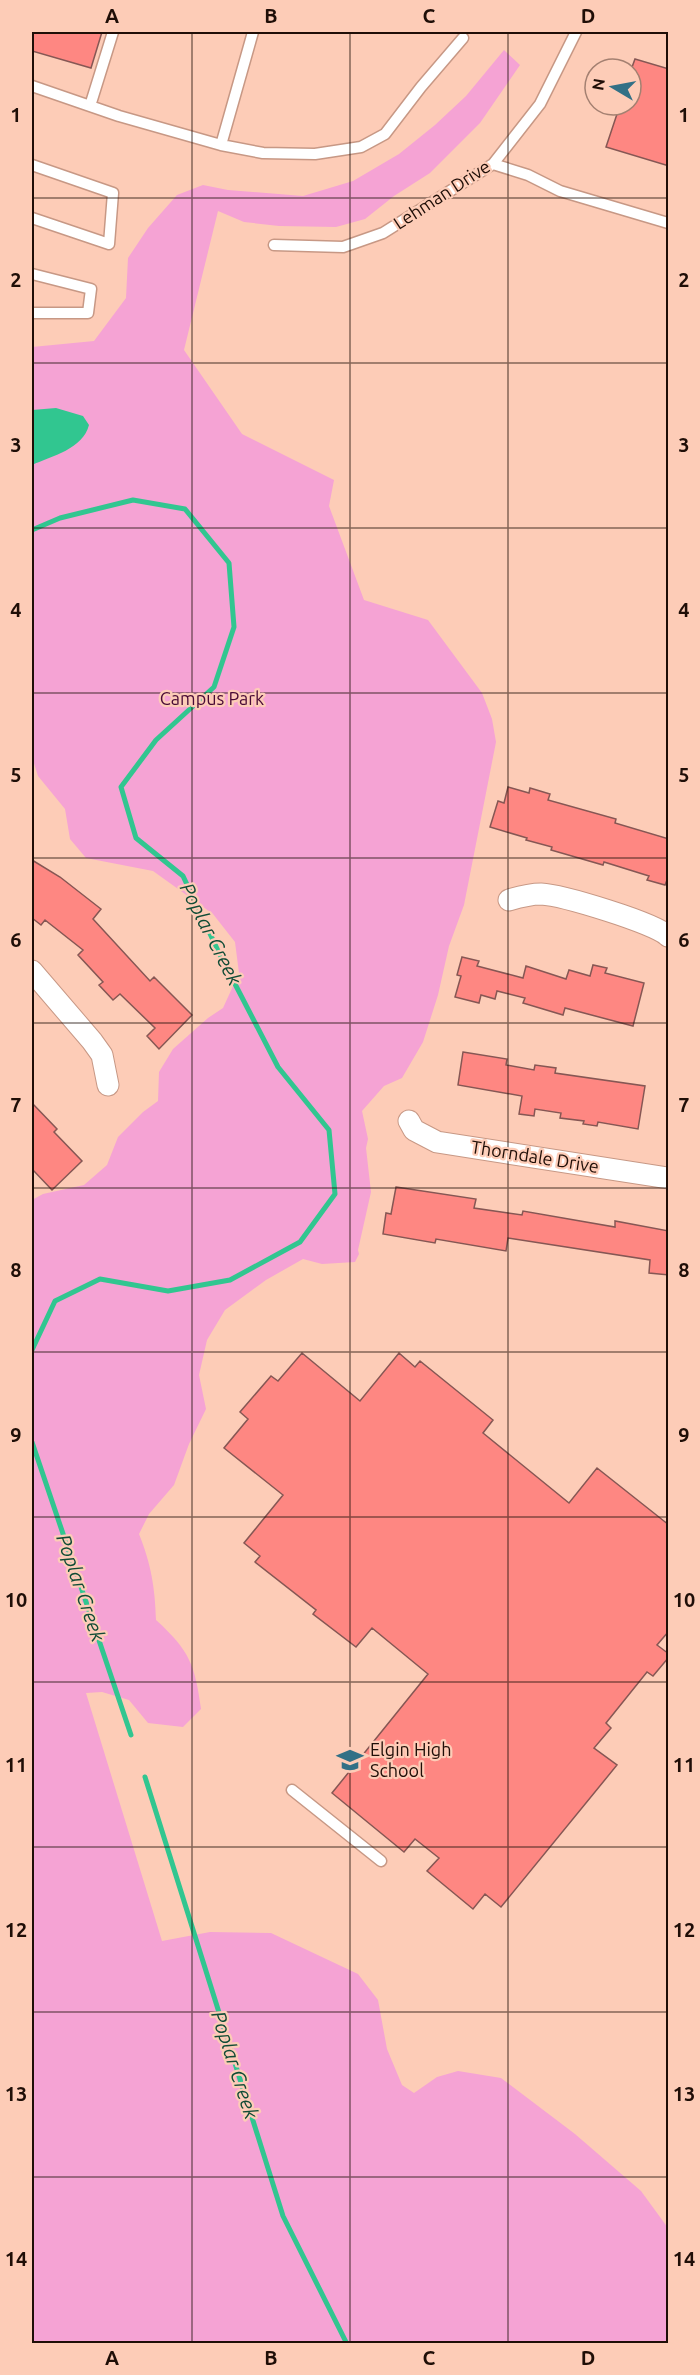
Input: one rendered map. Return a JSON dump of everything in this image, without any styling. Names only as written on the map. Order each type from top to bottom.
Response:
[{"type":"street","points":[[509,900],[527,895],[555,896],[651,925],[669,936]]},
{"type":"street","points":[[32,972],[102,1055],[108,1085]]},
{"type":"street","name":"Thorndale Drive","points":[[409,1121],[414,1130],[437,1142],[669,1178]]},
{"type":"lane","points":[[90,106],[113,32]]},
{"type":"lane","points":[[221,145],[253,32]]},
{"type":"lane","name":"Lehman Drive","points":[[274,245],[343,247],[383,233],[493,164],[540,104],[576,32]]},
{"type":"lane","points":[[32,86],[90,106],[221,145],[263,153],[315,154],[361,147],[385,134],[463,38]]},
{"type":"lane","points":[[493,164],[528,175],[560,191],[669,223]]},
{"type":"lane","points":[[32,165],[113,193],[109,244],[32,218]]},
{"type":"lane","points":[[32,274],[91,289],[88,313],[32,313]]},
{"type":"lane","points":[[292,1790],[381,1861]]},
{"type":"green space","name":"Campus Park","points":[[504,50],[520,65],[480,123],[430,173],[394,196],[365,219],[336,227],[279,226],[244,222],[218,211],[184,350],[242,434],[334,480],[329,506],[364,600],[428,620],[482,693],[492,719],[496,742],[464,905],[449,946],[438,995],[423,1042],[402,1078],[384,1086],[362,1111],[368,1139],[366,1148],[371,1192],[359,1254],[355,1262],[322,1264],[303,1259],[266,1280],[225,1310],[207,1340],[199,1375],[206,1409],[189,1444],[174,1485],[149,1514],[139,1534],[152,1576],[156,1620],[184,1650],[193,1670],[201,1709],[183,1727],[148,1723],[129,1700],[102,1692],[86,1693],[162,1941],[210,1932],[271,1933],[358,1974],[378,2000],[387,2049],[402,2085],[414,2093],[437,2077],[458,2071],[501,2078],[575,2134],[641,2191],[668,2228],[668,2343],[32,2344],[32,1200],[43,1194],[84,1185],[107,1165],[118,1137],[143,1112],[158,1101],[159,1072],[173,1049],[223,1008],[239,973],[235,942],[213,914],[153,871],[86,858],[70,839],[65,809],[38,776],[32,757],[32,347],[94,341],[126,298],[128,258],[148,228],[177,195],[203,185],[228,190],[303,196],[353,181],[399,154],[435,125],[466,96]]},
{"type":"shaded area","points":[[56,408],[83,416],[89,425],[86,433],[66,451],[32,465],[32,410]]},
{"type":"building","points":[[32,32],[102,32],[91,68],[32,51]]},
{"type":"building","points":[[643,61],[669,69],[669,166],[606,147],[616,117],[643,117]]},
{"type":"building","points":[[508,787],[529,793],[530,788],[550,794],[548,800],[616,819],[615,823],[669,839],[669,875],[665,885],[647,880],[649,876],[604,862],[603,865],[551,850],[552,847],[490,827],[498,801],[504,803]]},
{"type":"building","points":[[32,860],[60,877],[101,909],[93,919],[150,981],[154,977],[192,1015],[159,1049],[147,1036],[155,1028],[120,994],[113,1000],[99,985],[103,982],[78,955],[83,950],[45,920],[41,925],[32,918]]},
{"type":"building","points":[[462,957],[479,961],[477,966],[523,978],[526,966],[566,979],[569,970],[590,976],[593,965],[607,968],[605,973],[644,983],[633,1026],[565,1008],[563,1015],[523,1003],[525,998],[497,991],[495,999],[481,995],[479,1003],[455,997],[461,976],[457,975]]},
{"type":"building","points":[[463,1052],[507,1059],[506,1065],[534,1070],[535,1065],[556,1068],[555,1073],[645,1086],[638,1129],[598,1122],[597,1126],[583,1124],[584,1121],[560,1118],[561,1113],[535,1109],[534,1116],[519,1114],[522,1096],[458,1085]]},
{"type":"building","points":[[32,1103],[57,1129],[54,1132],[82,1161],[52,1190],[32,1169]]},
{"type":"building","points":[[396,1187],[476,1199],[474,1208],[522,1215],[523,1211],[615,1227],[615,1221],[669,1231],[669,1275],[649,1273],[650,1260],[508,1238],[506,1251],[436,1239],[435,1243],[383,1234],[386,1213],[391,1214]]},
{"type":"building","name":"Elgin High School","points":[[302,1353],[360,1401],[399,1353],[415,1367],[420,1361],[493,1420],[483,1433],[569,1503],[597,1468],[669,1525],[669,1631],[657,1645],[669,1654],[669,1657],[653,1676],[647,1672],[606,1723],[611,1728],[594,1748],[617,1765],[501,1907],[485,1894],[473,1909],[427,1871],[439,1858],[415,1839],[404,1852],[332,1793],[428,1674],[372,1628],[356,1647],[313,1614],[316,1610],[255,1562],[260,1556],[244,1543],[283,1495],[224,1448],[248,1419],[240,1412],[271,1376],[278,1381]]},
{"type":"waterway","name":"Poplar Creek","points":[[32,530],[60,518],[133,500],[185,509],[229,563],[234,627],[214,687],[156,740],[121,787],[136,838],[183,876],[220,955],[278,1067],[329,1130],[335,1194],[300,1242],[230,1280],[168,1291],[100,1279],[55,1301],[32,1350]]},
{"type":"waterway","name":"Poplar Creek","points":[[32,1442],[131,1735]]},
{"type":"waterway","name":"Poplar Creek","points":[[145,1777],[283,2216],[347,2344]]},
{"type":"place","name":"Elgin High School","points":[[350,1760]]}]
